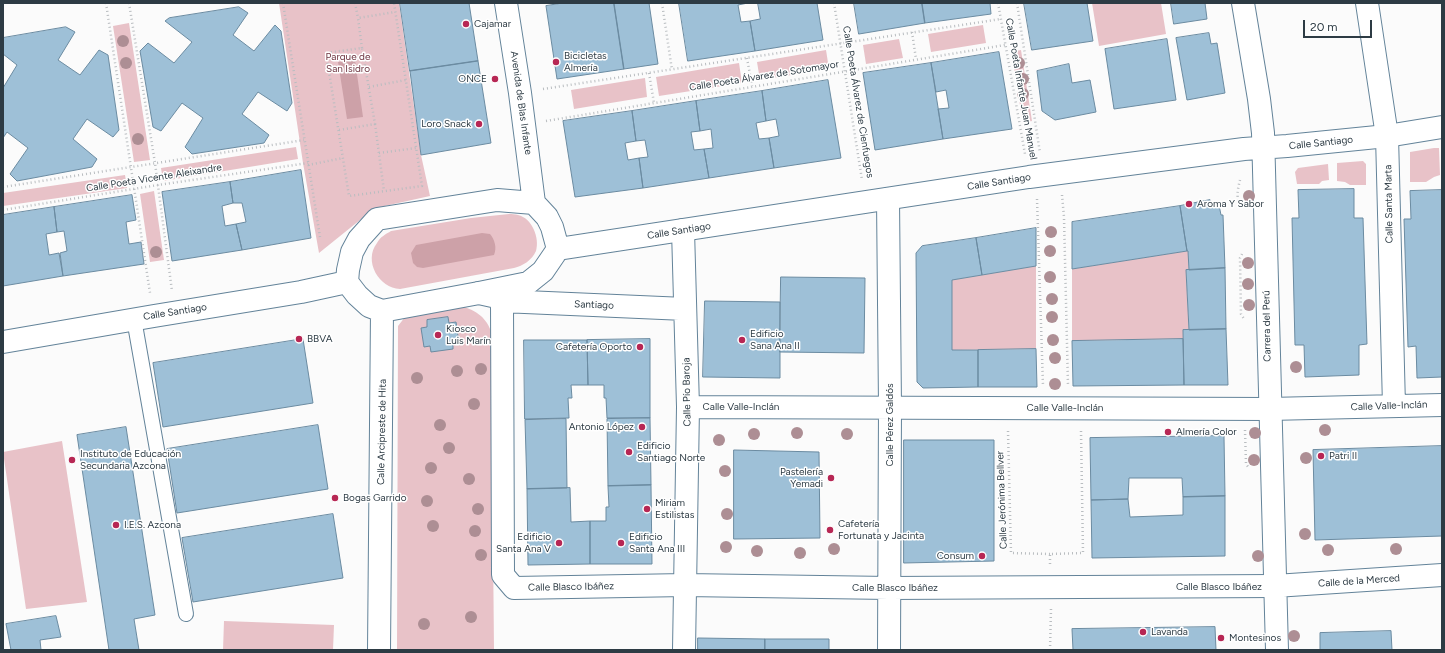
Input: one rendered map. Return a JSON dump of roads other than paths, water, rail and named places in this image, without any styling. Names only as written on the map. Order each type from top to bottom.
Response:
[{"type":"street","name":"Avenida de Blas Infante","points":[[506,3],[520,93],[534,203]]},
{"type":"street","name":"Carrera del Perú","points":[[1243,3],[1262,117],[1277,650]]},
{"type":"street","name":"Calle Santa Marta","points":[[1366,3],[1387,136],[1394,406]]},
{"type":"street","name":"Calle Santiago","points":[[558,249],[1042,176],[1244,149],[1387,136],[1442,127]]},
{"type":"street","name":"Calle Pérez Galdós","points":[[888,199],[890,407],[889,650]]},
{"type":"street","points":[[497,200],[534,203],[547,218],[552,227],[558,249],[543,271],[528,283],[382,311],[369,306],[357,295],[347,282],[352,252],[359,239],[377,219],[497,200]]},
{"type":"street","name":"Calle Pío Baroja","points":[[683,230],[688,407],[684,650]]},
{"type":"street","name":"Calle Santiago","points":[[3,342],[144,317],[301,292],[347,282]]},
{"type":"street","points":[[479,293],[497,297],[502,301]]},
{"type":"street","name":"Santiago","points":[[502,301],[685,309]]},
{"type":"street","name":"Calle Blasco Ibáñez","points":[[502,301],[503,575],[514,588],[685,585],[889,588],[1275,586]]},
{"type":"street","name":"Calle Arcipreste de Hita","points":[[379,650],[382,311]]},
{"type":"street","name":"Calle Valle-Inclán","points":[[688,407],[1270,410],[1442,405]]},
{"type":"street","name":"Calle de la Merced","points":[[1275,586],[1442,576]]},
{"type":"lane","points":[[144,317],[186,614]]},
{"type":"place","name":"Cajamar","points":[[466,24]]},
{"type":"place","name":"Bicicletas Almería","points":[[556,62]]},
{"type":"place","name":"ONCE","points":[[495,79]]},
{"type":"place","name":"Loro Snack","points":[[479,124]]},
{"type":"place","name":"Aroma Y Sabor","points":[[1189,204]]},
{"type":"place","name":"Kiosco Luis Marín","points":[[438,335]]},
{"type":"place","name":"BBVA","points":[[299,339]]},
{"type":"place","name":"Edificio Sana Ana II","points":[[742,340]]},
{"type":"place","name":"Cafetería Oporto","points":[[640,347]]},
{"type":"place","name":"Antonio López","points":[[642,427]]},
{"type":"place","name":"Almería Color","points":[[1168,432]]},
{"type":"place","name":"Edificio Santiago Norte","points":[[629,452]]},
{"type":"place","name":"Patri II","points":[[1321,456]]},
{"type":"place","name":"Instituto de Educación Secundaria Azcona","points":[[72,460]]},
{"type":"place","name":"Pastelería Yemadi","points":[[831,478]]},
{"type":"place","name":"Bogas Garrido","points":[[335,498]]},
{"type":"place","name":"Miriam Estilistas","points":[[647,509]]},
{"type":"place","name":"I.E.S. Azcona","points":[[116,525]]},
{"type":"place","name":"Cafetería Fortunata y Jacinta","points":[[830,530]]},
{"type":"place","name":"Edificio Santa Ana V","points":[[559,543]]},
{"type":"place","name":"Edificio Santa Ana III","points":[[621,543]]},
{"type":"place","name":"Consum","points":[[982,556]]},
{"type":"place","name":"Lavanda","points":[[1143,632]]},
{"type":"place","name":"Montesinos","points":[[1221,638]]},
{"type":"park label","name":"Parque de San Isidro","points":[[348,62]]}]
